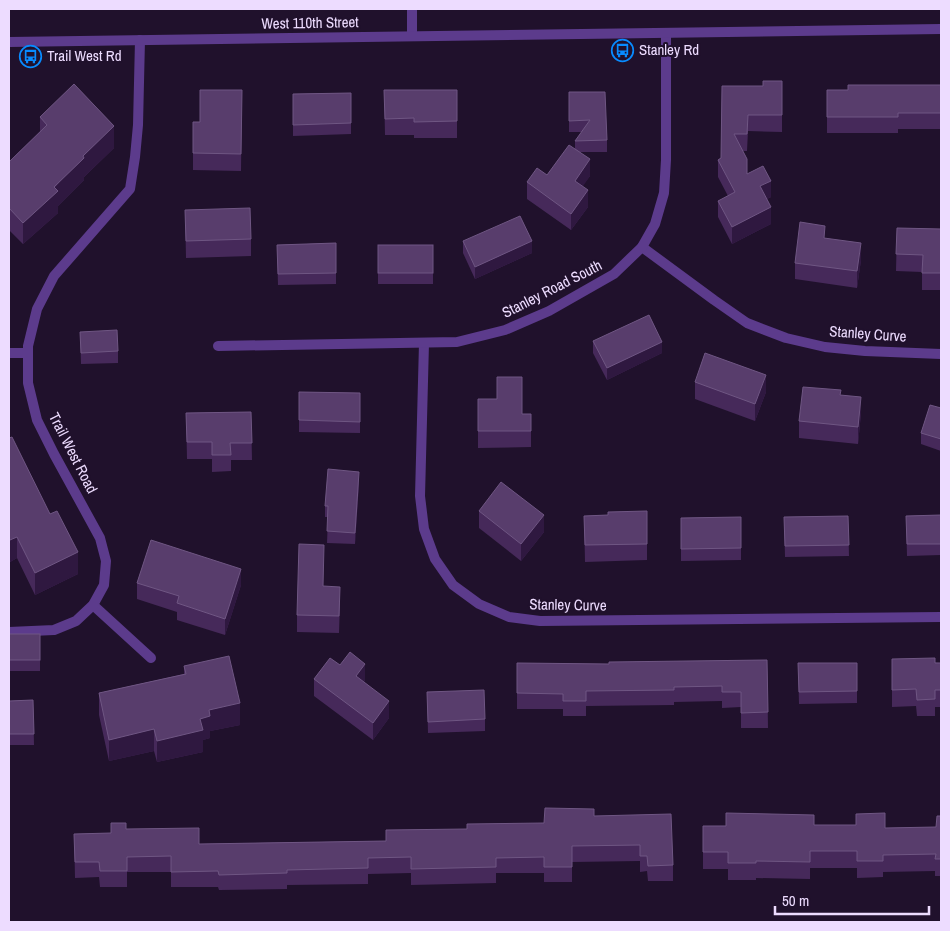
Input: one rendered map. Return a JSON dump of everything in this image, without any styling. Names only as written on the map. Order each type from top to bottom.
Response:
[{"type":"street","points":[[412,9],[412,36]]},
{"type":"street","name":"West 110th Street","points":[[9,42],[941,29]]},
{"type":"street","name":"Stanley Road South","points":[[218,346],[457,342],[505,330],[549,311],[614,274],[642,247],[655,224],[664,192],[666,160],[666,33]]},
{"type":"street","name":"Trail West Road","points":[[9,632],[54,630],[76,621],[93,605],[104,585],[106,562],[100,538],[37,420],[28,384],[28,346],[37,309],[54,276],[130,189],[138,125],[140,40]]},
{"type":"street","name":"Stanley Curve","points":[[642,247],[747,322],[786,338],[841,349],[941,354]]},
{"type":"street","name":"Stanley Curve","points":[[424,343],[420,496],[424,529],[435,559],[453,585],[479,604],[509,617],[540,621],[941,617]]},
{"type":"street","points":[[9,353],[28,352]]},
{"type":"street","points":[[93,605],[152,658]]},
{"type":"building","points":[[763,81],[782,81],[782,115],[748,115],[747,134],[734,134],[747,159],[747,174],[763,166],[771,181],[760,186],[771,207],[732,227],[718,201],[735,192],[718,160],[721,158],[722,86],[763,86]]},
{"type":"building","points":[[74,84],[114,126],[54,187],[58,191],[23,223],[9,208],[9,162],[47,125],[40,117]]},
{"type":"building","points":[[848,85],[941,85],[941,113],[898,113],[898,117],[827,117],[827,90],[848,90]]},
{"type":"building","points":[[200,90],[242,90],[241,154],[193,153],[193,122],[200,122]]},
{"type":"building","points":[[384,90],[457,90],[457,121],[414,122],[414,118],[385,119]]},
{"type":"building","points":[[569,92],[605,92],[607,140],[575,141],[590,120],[569,121]]},
{"type":"building","points":[[351,93],[351,123],[293,125],[293,94]]},
{"type":"building","points":[[569,145],[590,159],[575,181],[588,190],[571,214],[527,182],[537,168],[547,175]]},
{"type":"building","points":[[250,208],[251,239],[186,241],[185,210]]},
{"type":"building","points":[[520,216],[532,241],[475,267],[463,241]]},
{"type":"building","points":[[800,222],[825,226],[824,238],[861,243],[857,271],[795,263]]},
{"type":"building","points":[[897,228],[941,229],[941,273],[922,273],[923,255],[896,254]]},
{"type":"building","points":[[336,243],[336,273],[278,274],[277,245]]},
{"type":"building","points":[[378,245],[433,245],[433,273],[378,273]]},
{"type":"building","points":[[649,315],[662,342],[607,368],[593,341]]},
{"type":"building","points":[[117,330],[118,351],[81,353],[80,332]]},
{"type":"building","points":[[705,353],[766,375],[755,404],[695,382]]},
{"type":"building","points":[[497,377],[522,377],[522,414],[531,414],[531,431],[478,431],[478,399],[497,399]]},
{"type":"building","points":[[803,387],[841,390],[840,395],[861,397],[858,427],[799,421]]},
{"type":"building","points":[[299,392],[360,393],[360,422],[299,420]]},
{"type":"building","points":[[930,405],[941,408],[941,439],[921,433]]},
{"type":"building","points":[[251,412],[252,443],[230,443],[231,455],[212,455],[212,442],[187,442],[186,413]]},
{"type":"building","points":[[12,437],[50,514],[57,511],[78,552],[35,573],[17,537],[10,540],[9,538],[9,438]]},
{"type":"building","points":[[328,469],[359,472],[355,533],[327,531],[328,506],[325,506]]},
{"type":"building","points":[[501,482],[544,515],[521,544],[479,511]]},
{"type":"building","points":[[647,511],[647,544],[585,545],[584,516],[608,515],[608,512]]},
{"type":"building","points":[[941,515],[941,544],[907,544],[906,516]]},
{"type":"building","points":[[848,516],[849,545],[785,546],[784,517]]},
{"type":"building","points":[[741,517],[741,548],[681,549],[681,518]]},
{"type":"building","points":[[151,540],[241,569],[225,619],[177,603],[179,596],[137,583]]},
{"type":"building","points":[[299,544],[324,545],[323,586],[340,587],[339,616],[297,615]]},
{"type":"building","points":[[9,634],[40,634],[40,660],[9,660]]},
{"type":"building","points":[[350,652],[365,664],[356,676],[389,701],[373,723],[314,679],[330,658],[340,665]]},
{"type":"building","points":[[229,656],[240,703],[209,710],[210,716],[200,719],[203,730],[157,741],[154,729],[109,740],[99,693],[186,674],[184,666]]},
{"type":"building","points":[[935,658],[935,663],[941,663],[941,690],[935,690],[935,699],[917,700],[916,689],[892,690],[892,659]]},
{"type":"building","points":[[767,660],[768,712],[741,713],[741,692],[722,692],[722,686],[674,687],[674,690],[586,691],[586,701],[563,701],[563,694],[517,693],[517,663],[609,664],[609,662]]},
{"type":"building","points":[[798,663],[857,663],[857,691],[799,692]]},
{"type":"building","points":[[484,690],[485,719],[428,722],[427,692]]},
{"type":"building","points":[[33,700],[34,734],[9,734],[9,701]]},
{"type":"building","points":[[545,808],[594,809],[594,816],[671,814],[673,865],[648,866],[647,856],[640,856],[640,845],[572,846],[572,867],[544,867],[544,857],[496,858],[496,867],[411,869],[411,857],[368,858],[368,868],[287,870],[287,873],[219,875],[218,871],[171,872],[171,856],[127,857],[127,871],[100,871],[99,862],[75,862],[74,834],[111,833],[111,823],[126,823],[126,829],[199,828],[199,844],[386,841],[386,830],[467,829],[467,824],[544,823]]},
{"type":"building","points":[[726,813],[814,815],[814,825],[856,825],[856,814],[885,813],[885,828],[936,827],[937,816],[941,816],[941,859],[935,859],[936,854],[883,855],[883,861],[857,861],[857,851],[810,851],[810,862],[756,861],[756,863],[728,863],[728,852],[703,852],[703,826],[726,826]]},
{"type":"place","name":"Stanley Rd","points":[[623,50]]},
{"type":"place","name":"Trail West Rd","points":[[31,56]]}]
